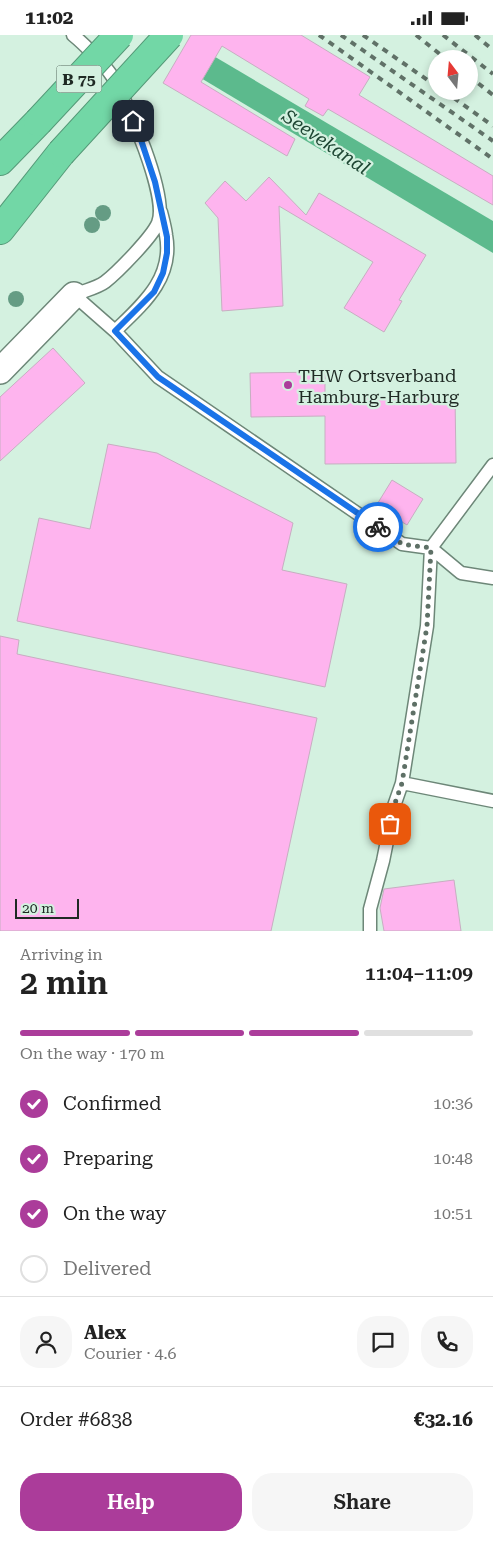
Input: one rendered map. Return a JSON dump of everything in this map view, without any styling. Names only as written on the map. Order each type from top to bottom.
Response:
[{"type":"highway","name":"B 75","points":[[0,161],[119,35]]},
{"type":"highway","name":"B 75","points":[[0,213],[61,153],[169,35]]},
{"type":"highway","name":"B 75","points":[[0,150],[38,122]]},
{"type":"highway","name":"B 75","points":[[0,229],[61,153]]},
{"type":"street","points":[[0,371],[74,295]]},
{"type":"lane","points":[[73,35],[81,41],[111,75],[140,137],[155,182],[167,237],[167,253],[163,273],[154,292],[115,331]]},
{"type":"lane","points":[[160,211],[158,222],[149,237],[104,283],[74,295],[115,331],[158,377],[402,544],[431,548],[461,573],[493,578]]},
{"type":"lane","points":[[370,931],[370,909],[383,861],[394,806],[402,783],[427,626],[431,548],[493,465]]},
{"type":"lane","points":[[402,783],[493,801]]},
{"type":"water","name":"Seevekanal","points":[[129,35],[178,35],[493,221],[493,253]]},
{"type":"pier","points":[[127,35],[182,35],[204,48],[184,70]]},
{"type":"building","points":[[191,35],[301,35],[370,77],[359,95],[493,176],[493,205],[328,109],[323,116],[305,106],[309,99],[222,46],[201,82],[295,139],[287,156],[163,83]]},
{"type":"building","points":[[269,177],[306,215],[319,193],[426,255],[399,300],[402,301],[384,332],[344,308],[373,262],[279,206],[283,306],[222,311],[218,218],[205,203],[225,181],[246,201]]},
{"type":"building","points":[[53,348],[85,383],[0,461],[0,397]]},
{"type":"building","points":[[325,372],[325,397],[455,396],[456,463],[325,464],[325,416],[251,417],[250,373]]},
{"type":"building","points":[[108,444],[157,453],[293,523],[282,570],[347,584],[325,687],[17,621],[39,518],[90,529]]},
{"type":"building","points":[[392,480],[423,499],[407,525],[376,506]]},
{"type":"building","points":[[0,636],[19,640],[17,654],[317,718],[271,931],[0,931]]},
{"type":"building","points":[[454,880],[461,931],[384,931],[380,908],[384,889]]},
{"type":"railway","points":[[319,35],[493,159]]},
{"type":"railway","points":[[341,35],[493,141]]},
{"type":"railway","points":[[363,35],[428,80]]},
{"type":"railway","points":[[416,35],[435,50]]},
{"type":"railway","points":[[443,35],[493,74]]},
{"type":"railway","points":[[475,35],[493,50]]},
{"type":"railway","points":[[478,83],[493,95]]},
{"type":"railway","points":[[457,100],[493,126]]},
{"type":"way so far","points":[[378,527],[402,544],[431,548],[427,626],[402,783],[390,824]]},
{"type":"place","name":"THW Ortsverband Hamburg-Harburg","points":[[288,385]]},
{"type":"route","points":[[133,121],[155,182],[167,237],[167,253],[163,273],[154,292],[115,331],[158,377],[378,527]]}]
